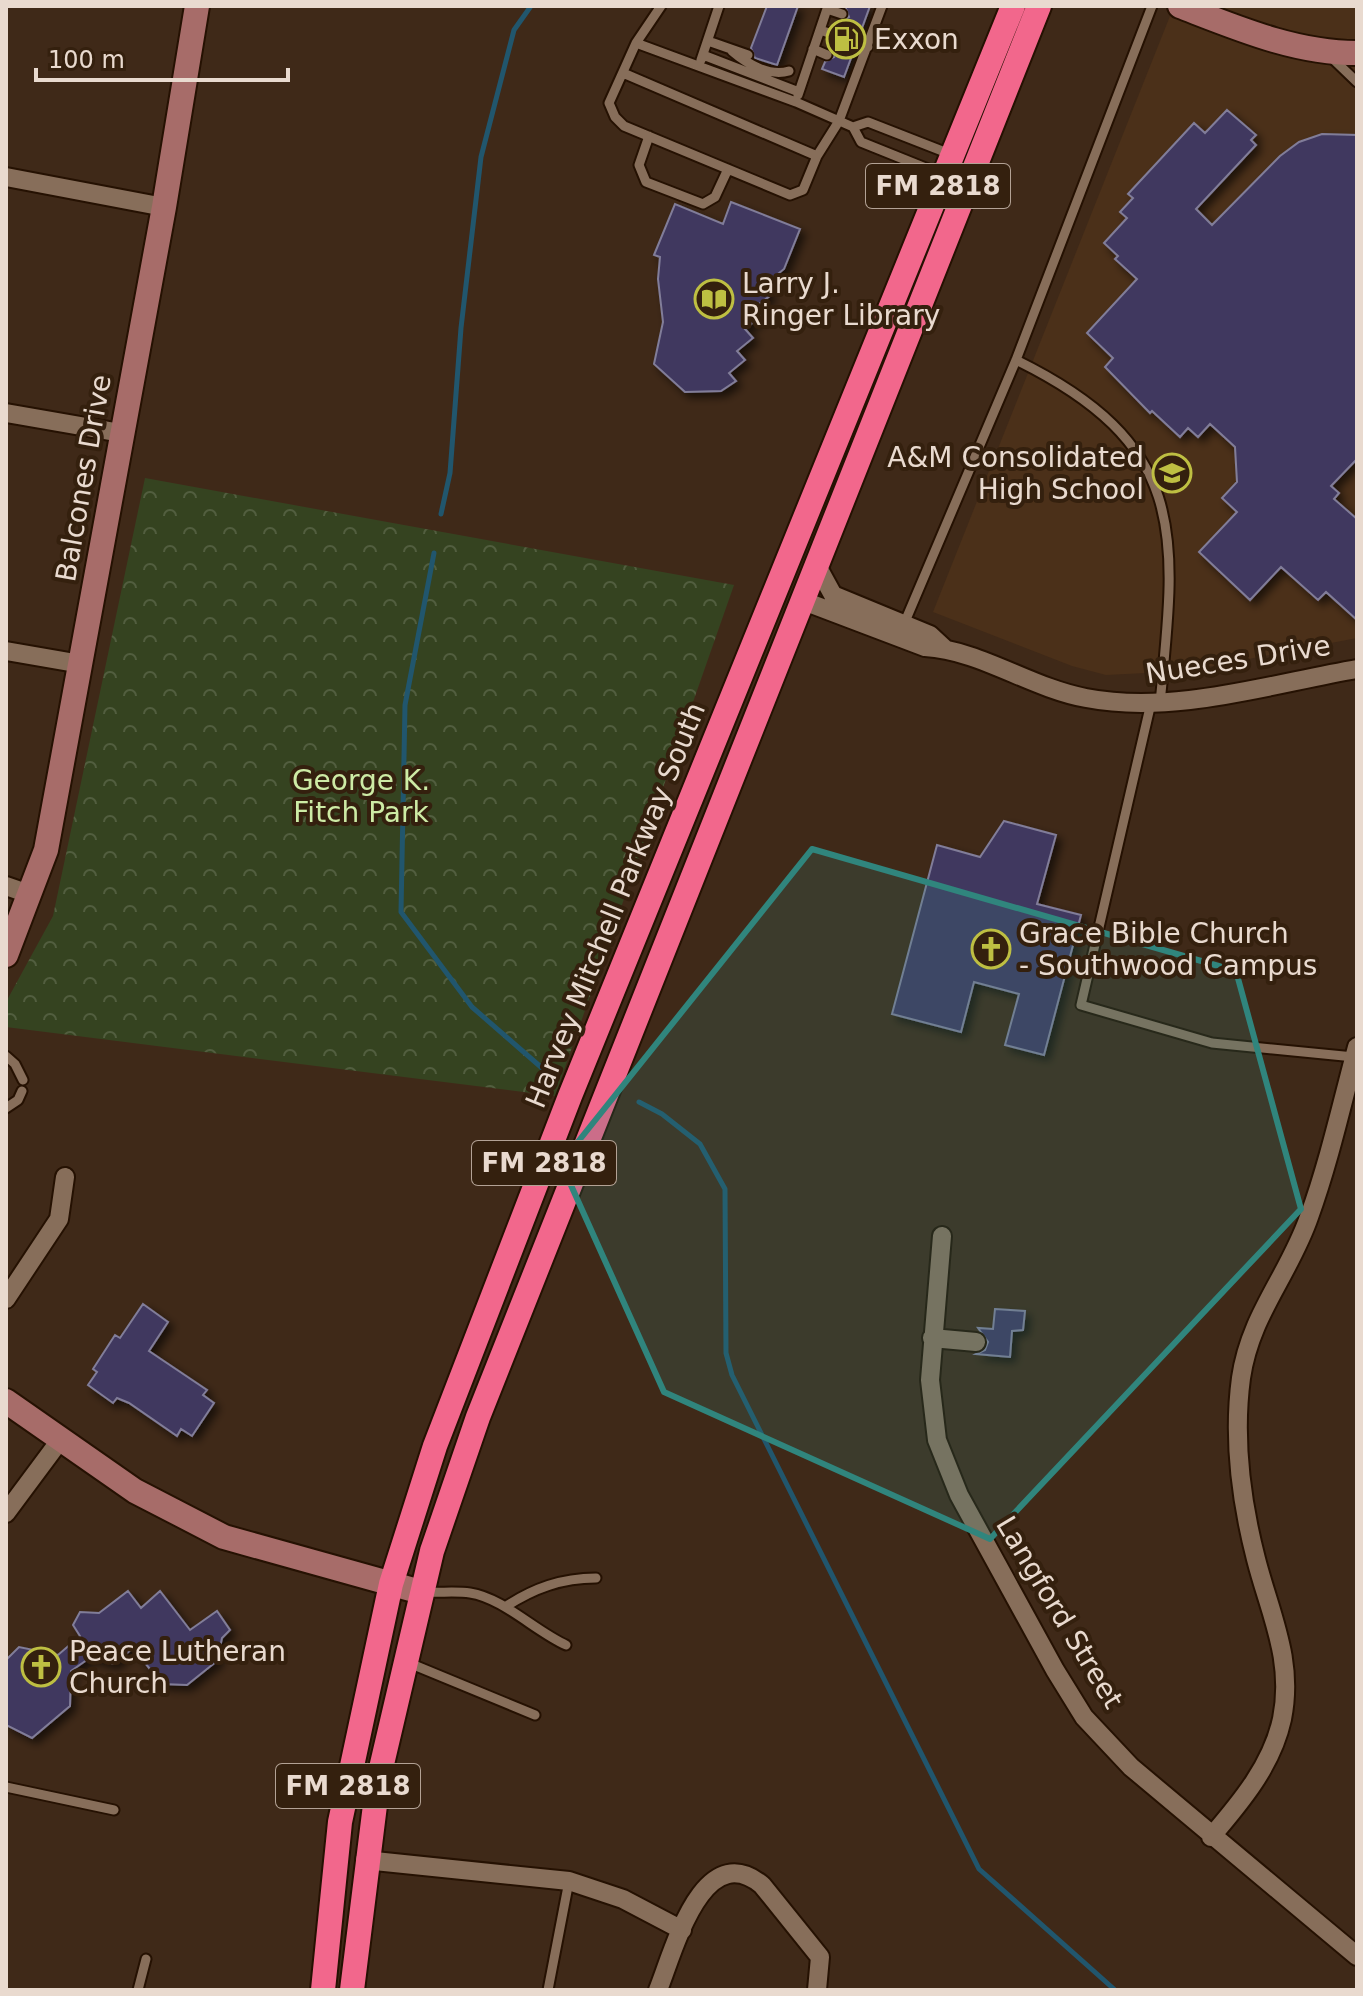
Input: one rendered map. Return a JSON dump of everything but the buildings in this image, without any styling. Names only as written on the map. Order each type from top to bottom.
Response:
[{"type":"highway","points":[[992,6],[998,43]]},
{"type":"highway","name":"Harvey Mitchell Parkway South","points":[[323,1990],[340,1822],[391,1584],[435,1446],[570,1096],[1013,6]]},
{"type":"highway","name":"FM 2818","points":[[352,1990],[365,1860],[378,1781],[432,1551],[478,1417],[1039,6]]},
{"type":"highway","points":[[1026,39],[1060,6]]},
{"type":"highway","points":[[788,559],[793,587],[801,600]]},
{"type":"street","name":"Balcones Drive","points":[[6,955],[46,850],[164,207],[197,6]]},
{"type":"street","points":[[1180,6],[1268,38],[1326,51],[1357,53]]},
{"type":"street","points":[[6,177],[164,207]]},
{"type":"street","points":[[6,413],[121,433]]},
{"type":"street","name":"Nueces Drive","points":[[816,564],[833,595],[930,635],[944,648]]},
{"type":"street","name":"Nueces Drive","points":[[801,600],[925,647],[944,648],[1068,694],[1109,702],[1155,703],[1357,669]]},
{"type":"street","points":[[6,651],[81,664]]},
{"type":"street","points":[[6,886],[29,894]]},
{"type":"street","points":[[1211,1837],[1241,1802],[1269,1756],[1282,1718],[1286,1667],[1280,1633],[1256,1559],[1242,1488],[1237,1421],[1241,1378],[1250,1335],[1309,1217],[1356,1052]]},
{"type":"street","points":[[6,1299],[59,1219],[65,1177]]},
{"type":"street","name":"Langford Street","points":[[942,1236],[930,1380],[937,1440],[959,1495],[1055,1670],[1084,1717],[1112,1747],[1211,1837],[1357,1956]]},
{"type":"street","points":[[932,1338],[976,1342]]},
{"type":"street","points":[[6,1401],[135,1491],[224,1537],[421,1592]]},
{"type":"street","points":[[6,1513],[61,1439]]},
{"type":"street","points":[[365,1860],[569,1881],[623,1899],[682,1930]]},
{"type":"street","points":[[658,1990],[682,1930],[708,1882],[735,1871],[751,1875],[820,1957],[817,1990]]},
{"type":"lane","points":[[661,6],[636,43],[609,103],[615,117],[624,126],[790,195],[803,190],[817,156],[839,121],[881,6]]},
{"type":"lane","points":[[701,60],[719,6]]},
{"type":"lane","points":[[904,624],[1016,360],[1152,6]]},
{"type":"lane","points":[[798,97],[828,8],[842,14]]},
{"type":"lane","points":[[864,23],[875,27]]},
{"type":"lane","points":[[820,30],[835,35]]},
{"type":"lane","points":[[708,41],[748,55]]},
{"type":"lane","points":[[636,43],[701,60],[798,97],[853,127],[861,142],[947,164]]},
{"type":"lane","points":[[857,43],[868,47]]},
{"type":"lane","points":[[813,49],[827,55]]},
{"type":"lane","points":[[732,51],[743,61],[778,74],[789,71]]},
{"type":"lane","points":[[1326,51],[1357,82]]},
{"type":"lane","points":[[849,64],[860,68]]},
{"type":"lane","points":[[776,65],[804,77]]},
{"type":"lane","points":[[623,73],[817,156]]},
{"type":"lane","points":[[853,127],[868,122],[947,164]]},
{"type":"lane","points":[[649,136],[639,165],[646,182],[703,204],[715,197],[728,169]]},
{"type":"lane","points":[[1016,360],[1066,385],[1102,412],[1132,447],[1156,490],[1167,526],[1171,563],[1155,703],[1081,1005],[1212,1043],[1356,1052]]},
{"type":"lane","points":[[6,1056],[15,1064],[23,1086],[18,1100],[6,1108]]},
{"type":"lane","points":[[505,1607],[526,1593],[569,1578],[596,1578]]},
{"type":"lane","points":[[421,1592],[471,1593],[505,1607],[521,1620],[566,1645]]},
{"type":"lane","points":[[405,1661],[535,1715]]},
{"type":"lane","points":[[6,1787],[114,1810]]},
{"type":"lane","points":[[548,1990],[569,1881]]},
{"type":"lane","points":[[138,1990],[146,1959]]},
{"type":"highlighted area","points":[[812,849],[1236,971],[1301,1209],[990,1539],[664,1392],[561,1163]]},
{"type":"shaded area","name":"A&M Consolidated High School","points":[[1174,6],[1357,6],[1357,638],[1186,671],[1106,675],[1072,666],[933,612]]},
{"type":"green space","name":"George K. Fitch Park","points":[[145,478],[734,585],[555,1096],[6,1027],[6,1002],[53,916]]},
{"type":"waterway","points":[[441,514],[450,473],[461,328],[481,157],[514,30],[531,6]]},
{"type":"waterway","points":[[434,553],[405,705],[401,912],[472,1007],[542,1068],[554,1073]]},
{"type":"waterway","points":[[639,1102],[662,1114],[700,1144],[725,1189],[726,1353],[732,1375],[979,1869],[1115,1990]]},
{"type":"place","name":"Exxon","points":[[846,39]]},
{"type":"place","name":"Larry J. Ringer Library","points":[[714,299]]},
{"type":"place","name":"A&M Consolidated High School","points":[[1172,473]]},
{"type":"place","name":"Grace Bible Church - Southwood Campus","points":[[991,949]]},
{"type":"place","name":"Peace Lutheran Church","points":[[41,1667]]}]
